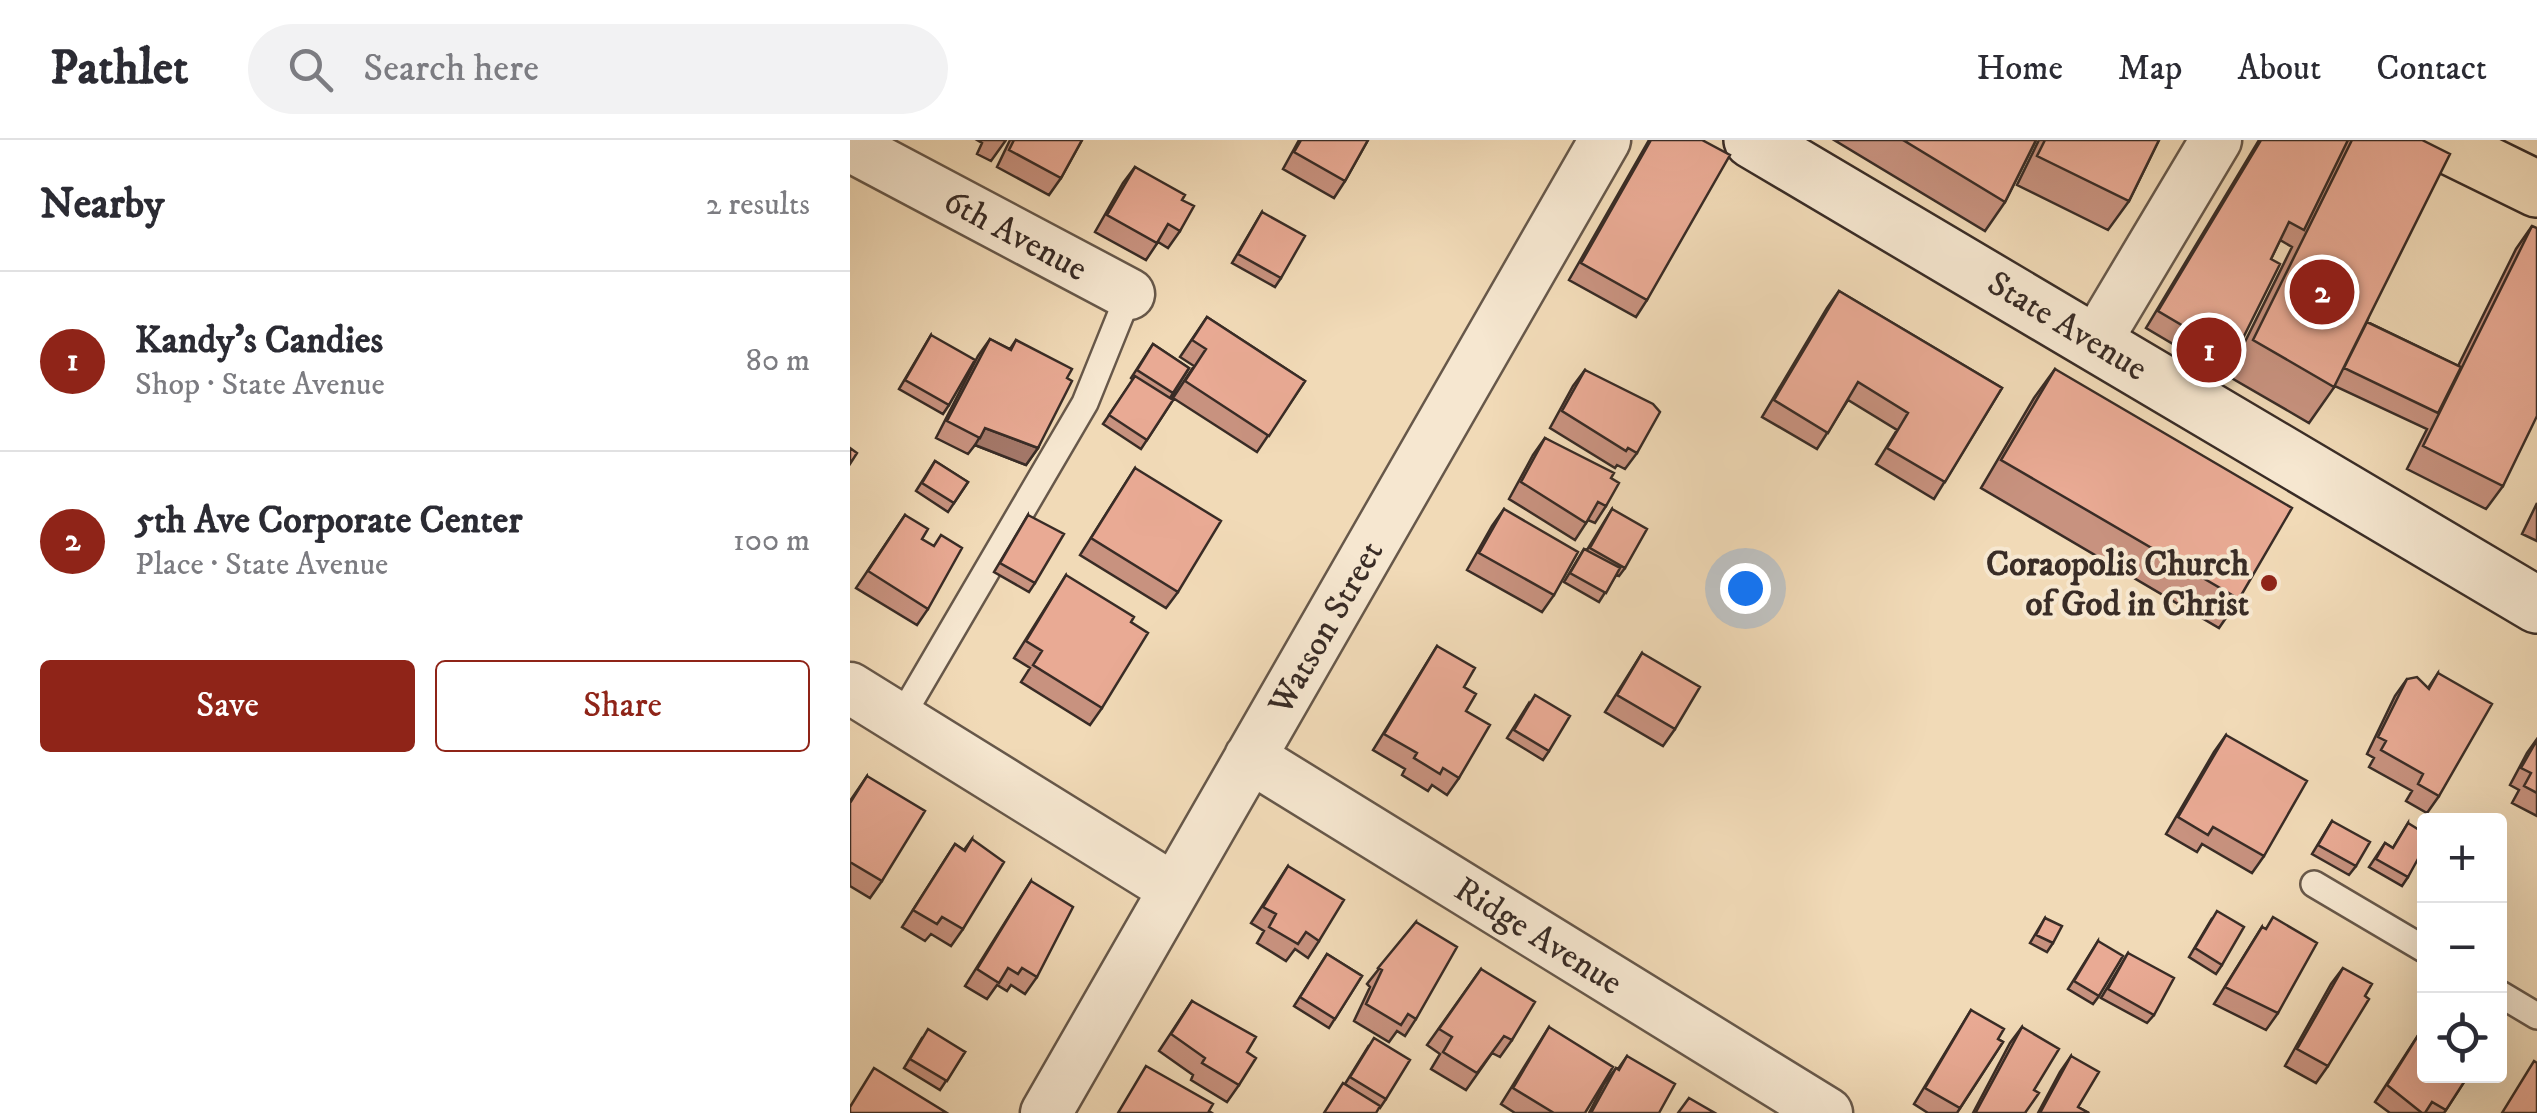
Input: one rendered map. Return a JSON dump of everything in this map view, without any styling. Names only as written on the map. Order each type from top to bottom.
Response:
[{"type":"main road","points":[[2437,140],[2537,189]]},
{"type":"street","name":"Watson Street","points":[[1046,1113],[1604,140]]},
{"type":"street","name":"State Avenue","points":[[1752,140],[2537,605]]},
{"type":"street","points":[[2096,341],[2216,140]]},
{"type":"street","name":"6th Avenue","points":[[850,146],[1129,294]]},
{"type":"street","points":[[850,688],[1174,889]]},
{"type":"street","name":"Ridge Avenue","points":[[1250,758],[1827,1113]]},
{"type":"lane","points":[[900,719],[1084,403],[1129,294]]},
{"type":"lane","points":[[2314,884],[2417,945]]},
{"type":"lane","points":[[2507,998],[2537,1016]]},
{"type":"building","points":[[1014,140],[1082,140],[1061,178],[1009,150]]},
{"type":"building","points":[[1301,140],[1368,140],[1345,181],[1294,152]]},
{"type":"building","points":[[1651,140],[1702,140],[1730,155],[1647,300],[1581,263]]},
{"type":"building","points":[[1903,140],[2036,140],[2005,202]]},
{"type":"building","points":[[2045,140],[2159,140],[2129,201],[2037,156]]},
{"type":"building","points":[[2261,140],[2348,140],[2304,230],[2289,222],[2271,259],[2280,264],[2234,356],[2158,311]]},
{"type":"building","points":[[2352,140],[2422,140],[2450,154],[2334,387],[2253,340]]},
{"type":"building","points":[[1135,167],[1185,195],[1182,200],[1194,206],[1180,231],[1168,224],[1157,243],[1107,215]]},
{"type":"building","points":[[1262,212],[1305,236],[1281,278],[1238,254]]},
{"type":"building","points":[[2532,226],[2537,228],[2537,416],[2503,486],[2423,446]]},
{"type":"building","points":[[1839,291],[2002,388],[1945,482],[1887,448],[1908,413],[1858,382],[1828,433],[1774,400]]},
{"type":"building","points":[[1207,317],[1305,381],[1269,436],[1185,381],[1206,349],[1192,340]]},
{"type":"building","points":[[2367,322],[2461,367],[2438,413],[2344,368]]},
{"type":"building","points":[[931,335],[975,360],[949,405],[905,380]]},
{"type":"building","points":[[990,339],[1011,350],[1016,340],[1072,369],[1067,378],[1072,381],[1038,448],[985,428],[980,438],[947,421]]},
{"type":"building","points":[[1153,344],[1189,368],[1173,393],[1137,370]]},
{"type":"building","points":[[2055,369],[2292,508],[2239,599],[2001,460]]},
{"type":"building","points":[[1585,370],[1653,404],[1660,412],[1637,453],[1628,448],[1626,451],[1562,411]]},
{"type":"building","points":[[1135,376],[1173,400],[1147,440],[1109,415]]},
{"type":"building","points":[[1545,438],[1614,473],[1611,478],[1619,483],[1606,506],[1598,502],[1586,523],[1521,482]]},
{"type":"building","points":[[935,461],[968,482],[954,503],[922,483]]},
{"type":"building","points":[[1135,468],[1221,521],[1178,592],[1091,538]]},
{"type":"building","points":[[1504,509],[1578,552],[1554,595],[1479,553]]},
{"type":"building","points":[[1612,509],[1647,529],[1625,568],[1590,548]]},
{"type":"building","points":[[905,515],[928,529],[922,539],[934,546],[941,535],[962,548],[928,609],[868,571]]},
{"type":"building","points":[[1028,515],[1064,534],[1035,583],[1000,563]]},
{"type":"building","points":[[1584,549],[1620,568],[1606,593],[1570,573]]},
{"type":"building","points":[[1066,575],[1134,617],[1131,622],[1148,633],[1102,708],[1033,665],[1042,651],[1026,641]]},
{"type":"building","points":[[1437,646],[1475,668],[1464,687],[1476,694],[1466,711],[1490,725],[1459,778],[1443,768],[1440,774],[1414,758],[1417,753],[1384,734]]},
{"type":"building","points":[[1642,653],[1700,687],[1675,729],[1617,695]]},
{"type":"building","points":[[2438,673],[2492,704],[2439,796],[2418,784],[2423,774],[2381,750],[2386,741],[2378,737],[2407,679],[2417,677],[2429,689]]},
{"type":"building","points":[[1535,695],[1570,716],[1549,751],[1514,730]]},
{"type":"building","points":[[2226,735],[2307,781],[2264,856],[2213,827],[2208,835],[2178,817]]},
{"type":"building","points":[[2537,740],[2537,793],[2524,786],[2531,773],[2521,768]]},
{"type":"building","points":[[867,776],[925,811],[882,881],[850,862],[850,803]]},
{"type":"building","points":[[2332,821],[2370,842],[2356,866],[2318,845]]},
{"type":"building","points":[[2408,823],[2417,829],[2417,861],[2408,877],[2376,859],[2385,843],[2393,848]]},
{"type":"building","points":[[972,839],[1004,862],[963,929],[942,917],[937,924],[913,910],[955,844],[965,851]]},
{"type":"building","points":[[1288,866],[1344,900],[1319,941],[1306,932],[1298,944],[1269,927],[1276,914],[1263,907]]},
{"type":"building","points":[[1031,881],[1073,907],[1037,977],[1022,968],[1018,974],[1008,968],[999,983],[977,969]]},
{"type":"building","points":[[2217,911],[2244,927],[2222,965],[2195,948]]},
{"type":"building","points":[[2273,917],[2317,943],[2278,1013],[2225,987],[2262,927],[2266,929]]},
{"type":"building","points":[[2045,918],[2062,926],[2053,943],[2036,935]]},
{"type":"building","points":[[1416,922],[1457,947],[1416,1019],[1408,1014],[1401,1025],[1366,1004],[1382,970],[1378,968]]},
{"type":"building","points":[[2098,941],[2123,956],[2099,996],[2074,981]]},
{"type":"building","points":[[2128,953],[2174,978],[2154,1015],[2108,989]]},
{"type":"building","points":[[1327,954],[1362,976],[1335,1019],[1300,997]]},
{"type":"building","points":[[2343,968],[2372,984],[2365,996],[2369,999],[2328,1066],[2297,1049]]},
{"type":"building","points":[[1481,969],[1535,1002],[1512,1040],[1504,1036],[1477,1073],[1443,1052],[1452,1037],[1439,1029]]},
{"type":"building","points":[[1192,1001],[1256,1037],[1247,1052],[1256,1058],[1239,1085],[1202,1063],[1205,1058],[1171,1034]]},
{"type":"building","points":[[1971,1010],[2004,1029],[1998,1039],[2003,1042],[1960,1108],[1925,1088]]},
{"type":"building","points":[[1549,1027],[1613,1067],[1585,1113],[1554,1113],[1513,1088]]},
{"type":"building","points":[[2022,1027],[2059,1049],[2034,1090],[2039,1093],[2025,1113],[1976,1112]]},
{"type":"building","points":[[928,1029],[965,1052],[947,1081],[910,1059]]},
{"type":"building","points":[[2417,1037],[2417,1083],[2463,1083],[2446,1110],[2432,1102],[2425,1113],[2387,1085]]},
{"type":"building","points":[[1374,1038],[1410,1060],[1386,1099],[1350,1077]]},
{"type":"building","points":[[1627,1056],[1675,1084],[1659,1113],[1591,1113],[1616,1068],[1619,1070]]},
{"type":"building","points":[[2071,1056],[2099,1072],[2078,1107],[2089,1113],[2040,1113]]},
{"type":"building","points":[[2534,1061],[2537,1113],[2502,1113]]},
{"type":"building","points":[[1146,1066],[1213,1104],[1209,1111],[1212,1113],[1118,1113]]},
{"type":"building","points":[[874,1068],[947,1113],[850,1113]]},
{"type":"building","points":[[1343,1083],[1380,1106],[1376,1113],[1324,1113]]},
{"type":"building","points":[[1689,1098],[1715,1113],[1678,1113]]},
{"type":"place","name":"5th Ave Corporate Center","points":[[2322,292]]},
{"type":"place","name":"Kandy's Candies","points":[[2209,350]]},
{"type":"place","name":"Coraopolis Church of God in Christ","points":[[2269,583]]}]
